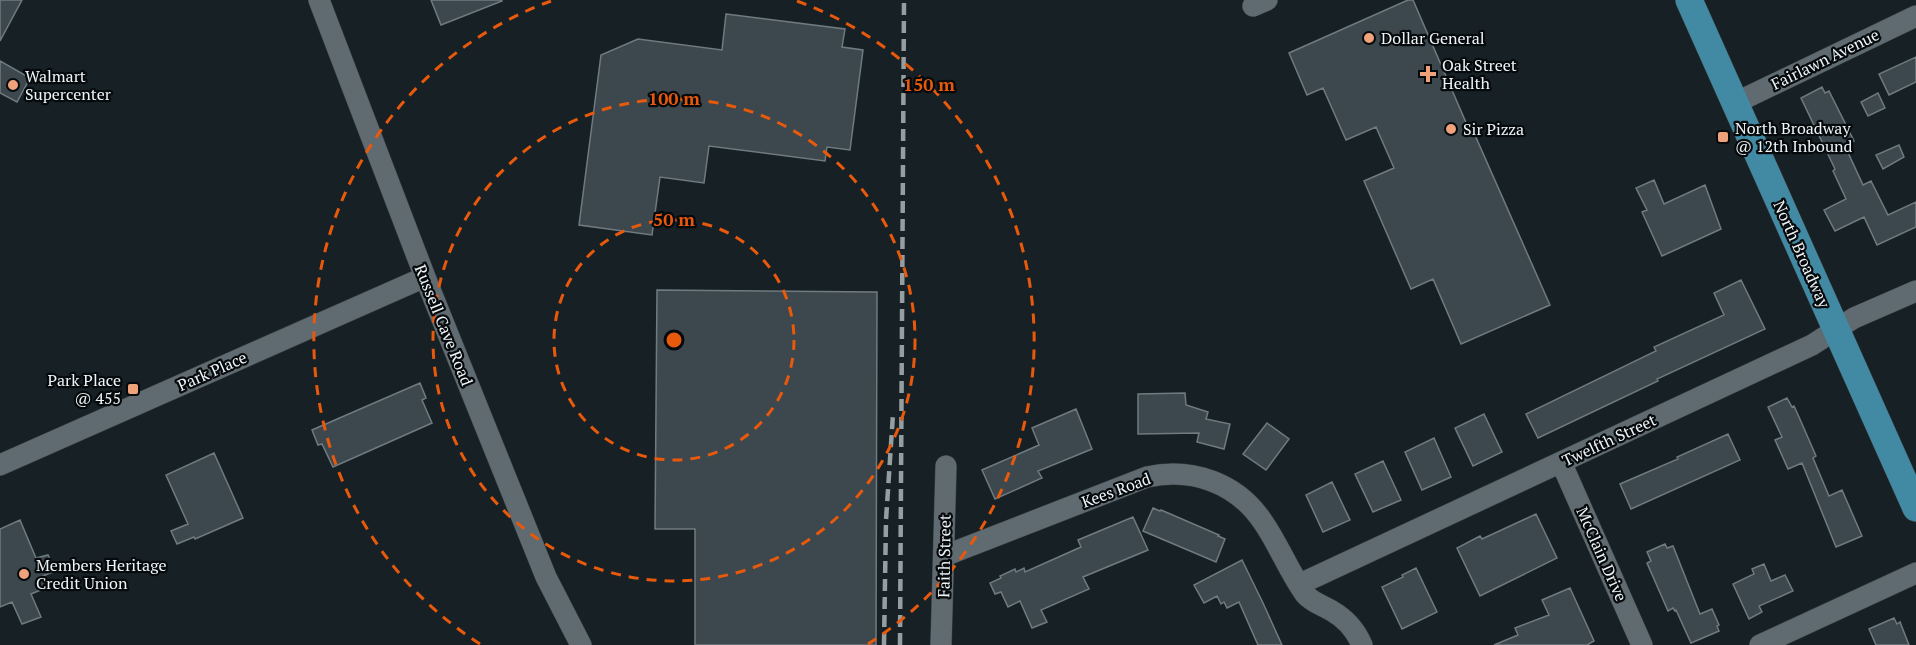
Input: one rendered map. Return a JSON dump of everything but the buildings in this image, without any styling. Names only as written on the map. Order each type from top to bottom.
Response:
[{"type":"main road","name":"North Broadway","points":[[1689,0],[1916,508]]},
{"type":"street","name":"Russell Cave Road","points":[[319,0],[425,277],[546,577],[581,645]]},
{"type":"street","name":"Fairlawn Avenue","points":[[1735,103],[1916,16]]},
{"type":"street","name":"Park Place","points":[[0,465],[425,277]]},
{"type":"street","name":"Twelfth Street","points":[[1300,584],[1802,350],[1836,332],[1854,318],[1916,291]]},
{"type":"street","name":"McClain Drive","points":[[1562,462],[1642,645]]},
{"type":"street","name":"Faith Street","points":[[941,645],[946,466]]},
{"type":"street","name":"Kees Road","points":[[944,556],[1136,481],[1161,474],[1179,474],[1214,481],[1232,490],[1247,503],[1263,521],[1306,595],[1344,618],[1362,645]]},
{"type":"street","points":[[1760,645],[1916,573]]},
{"type":"railway","points":[[900,645],[904,0]]},
{"type":"railway","points":[[884,645],[886,520],[893,414]]},
{"type":"place","name":"Dollar General","points":[[1369,38]]},
{"type":"place","name":"Oak Street Health","points":[[1428,74]]},
{"type":"place","name":"Walmart Supercenter","points":[[13,85]]},
{"type":"place","name":"Sir Pizza","points":[[1451,129]]},
{"type":"place","name":"North Broadway @ 12th Inbound","points":[[1723,137]]},
{"type":"place","name":"Park Place @ 455","points":[[133,389]]},
{"type":"place","name":"Members Heritage Credit Union","points":[[24,574]]}]
